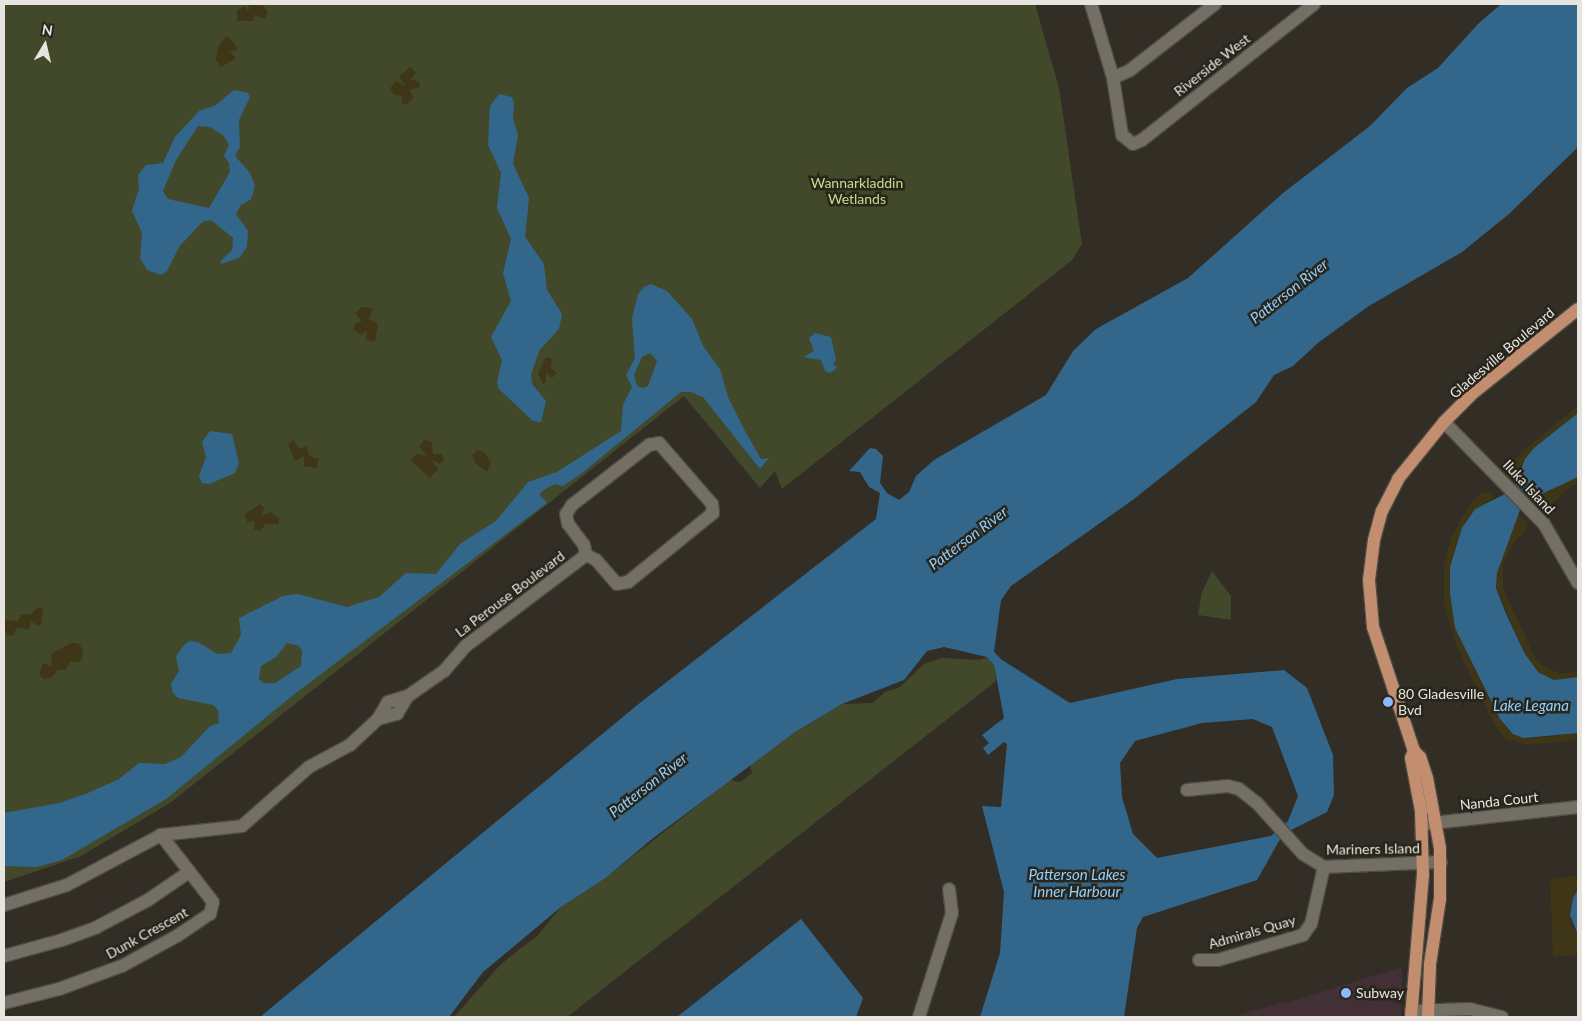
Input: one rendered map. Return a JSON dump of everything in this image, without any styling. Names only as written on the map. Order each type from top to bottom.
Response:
[{"type":"main road","name":"Gladesville Boulevard","points":[[1428,1014],[1430,964],[1439,912],[1441,862],[1437,822],[1427,778],[1420,757],[1414,751],[1373,627],[1371,555],[1381,516],[1393,487],[1444,422],[1473,393],[1578,309]]},
{"type":"main road","name":"Gladesville Boulevard","points":[[1411,1014],[1422,905],[1423,864],[1422,824],[1411,758],[1414,751]]},
{"type":"street","points":[[1091,4],[1113,78],[1129,72],[1215,4]]},
{"type":"street","name":"Riverside West","points":[[1113,78],[1122,135],[1127,142],[1136,144],[1314,4]]},
{"type":"street","name":"Iluka Island","points":[[1444,422],[1511,488],[1548,530],[1578,584]]},
{"type":"street","points":[[651,444],[663,446],[713,505],[709,518],[626,583],[615,583],[597,561],[586,555],[582,542],[566,520],[566,512],[651,444]]},
{"type":"street","name":"La Perouse Boulevard","points":[[4,905],[67,885],[160,835],[242,826],[309,767],[350,745],[378,718],[397,714],[408,696],[445,670],[470,642],[586,555]]},
{"type":"street","name":"Mariners Island","points":[[1187,790],[1228,786],[1239,789],[1252,798],[1303,854],[1324,867],[1441,862]]},
{"type":"street","name":"Nanda Court","points":[[1422,824],[1578,807]]},
{"type":"street","name":"Dunk Crescent","points":[[4,1003],[59,989],[122,966],[202,919],[214,906],[160,835]]},
{"type":"street","name":"Admirals Quay","points":[[1199,960],[1218,960],[1303,934],[1311,924],[1324,867]]},
{"type":"street","points":[[4,956],[62,940],[97,927],[148,900],[189,872]]},
{"type":"street","points":[[919,1017],[952,913],[949,889]]},
{"type":"street","points":[[1411,1014],[1470,1009],[1502,1017]]},
{"type":"shaded area","points":[[1402,967],[1401,1017],[1233,1017],[1282,1002],[1283,1004]]},
{"type":"green space","name":"Wannarkladdin Wetlands","points":[[4,4],[1035,4],[1059,88],[1082,244],[1072,260],[782,489],[775,471],[760,488],[684,396],[170,803],[81,856],[4,882]]},
{"type":"green space","points":[[1212,571],[1231,596],[1231,620],[1198,615],[1202,592]]},
{"type":"green space","points":[[988,657],[994,665],[996,681],[567,1017],[454,1017],[501,964],[538,935],[561,907],[607,877],[730,780],[740,782],[752,773],[750,765],[795,732],[842,704],[873,703],[885,692],[900,687],[924,664],[942,658],[979,660]]},
{"type":"sand","points":[[246,4],[263,5],[268,13],[264,19],[255,15],[253,21],[237,21],[237,10],[245,6],[247,10],[250,8]]},
{"type":"sand","points":[[229,37],[238,49],[226,54],[231,53],[236,58],[221,67],[216,60],[218,47],[224,38]]},
{"type":"sand","points":[[410,67],[416,73],[410,80],[419,81],[420,87],[410,90],[413,98],[407,105],[402,103],[402,96],[394,95],[390,88],[396,81],[405,86],[399,76]]},
{"type":"sand","points":[[361,307],[373,308],[369,319],[378,324],[375,342],[366,340],[367,330],[361,335],[353,329],[355,323],[362,321],[355,313]]},
{"type":"sand","points":[[546,357],[552,359],[551,368],[557,373],[552,378],[546,372],[546,382],[543,384],[538,373]]},
{"type":"sand","points":[[1578,405],[1578,413],[1534,448],[1521,470],[1507,465]]},
{"type":"sand","points":[[293,440],[300,449],[307,446],[309,456],[319,459],[316,468],[304,466],[304,456],[295,461],[288,444]]},
{"type":"sand","points":[[424,440],[432,442],[433,454],[442,454],[444,460],[440,464],[431,460],[438,469],[430,478],[411,461],[416,454],[427,455],[419,447]]},
{"type":"sand","points":[[478,450],[485,453],[491,463],[487,472],[475,463],[472,455]]},
{"type":"sand","points":[[1578,477],[1578,484],[1569,488],[1549,506],[1538,503],[1538,496]]},
{"type":"sand","points":[[1482,492],[1491,494],[1494,498],[1475,509],[1468,518],[1450,567],[1450,594],[1455,628],[1500,719],[1510,731],[1527,739],[1578,733],[1578,740],[1528,745],[1506,739],[1496,728],[1456,645],[1444,604],[1444,564],[1451,538],[1469,506]]},
{"type":"sand","points":[[260,504],[265,508],[260,516],[270,512],[279,518],[279,524],[266,524],[259,531],[254,529],[255,521],[247,522],[245,514]]},
{"type":"sand","points":[[1518,514],[1527,523],[1527,528],[1512,545],[1503,563],[1503,588],[1537,662],[1560,674],[1578,671],[1578,677],[1554,680],[1538,672],[1525,654],[1496,588],[1499,562]]},
{"type":"sand","points":[[38,607],[43,609],[41,624],[37,626],[31,621],[29,629],[16,628],[14,635],[8,636],[4,629],[4,620],[18,621],[21,615],[31,614]]},
{"type":"sand","points":[[71,643],[78,643],[82,648],[83,656],[79,663],[70,661],[66,670],[58,670],[51,678],[43,679],[39,674],[43,663],[52,667],[51,654]]},
{"type":"sand","points":[[1578,875],[1578,890],[1570,907],[1570,923],[1578,935],[1578,955],[1553,957],[1550,880]]},
{"type":"water","points":[[1501,4],[1578,4],[1578,147],[1509,214],[1462,252],[1369,306],[1319,342],[1293,366],[1274,375],[1256,402],[1134,499],[1011,586],[1001,600],[994,652],[1002,660],[1070,703],[1177,679],[1284,670],[1307,688],[1333,755],[1334,795],[1327,812],[1293,829],[1279,841],[1257,880],[1143,917],[1137,928],[1124,1017],[980,1017],[1000,953],[1004,892],[982,806],[1001,807],[1007,744],[1004,742],[988,755],[983,748],[989,743],[982,735],[1004,718],[994,665],[987,657],[944,647],[927,651],[904,680],[842,704],[795,732],[652,839],[607,877],[561,907],[483,972],[449,1017],[260,1017],[641,702],[876,519],[880,493],[869,487],[860,472],[849,471],[870,448],[876,449],[883,456],[880,483],[887,493],[899,500],[909,492],[916,476],[934,460],[1046,395],[1073,351],[1096,329],[1188,278],[1283,193],[1370,126],[1407,88],[1438,68],[1478,24]],"holes":[[[1253,719],[1272,727],[1298,796],[1288,821],[1271,836],[1157,858],[1133,834],[1122,797],[1120,763],[1135,741],[1202,723]]]},
{"type":"water","points":[[234,90],[248,93],[250,97],[239,120],[240,147],[235,156],[250,173],[255,186],[251,199],[240,206],[236,214],[248,231],[247,247],[240,257],[222,264],[220,262],[232,250],[233,238],[211,220],[202,222],[179,247],[167,271],[161,275],[147,270],[140,258],[142,233],[132,211],[139,189],[138,175],[146,165],[163,163],[175,137],[199,111],[216,105]],"holes":[[[198,126],[210,127],[224,136],[229,145],[224,156],[229,163],[230,172],[209,208],[168,199],[163,191],[176,160]]]},
{"type":"water","points":[[499,94],[512,97],[514,104],[513,119],[518,135],[513,164],[529,198],[525,237],[544,264],[547,290],[562,314],[559,329],[539,351],[531,375],[532,384],[546,401],[541,422],[533,421],[499,389],[497,382],[502,360],[491,337],[511,301],[503,273],[511,239],[497,208],[501,173],[488,145],[490,106]]},
{"type":"water","points":[[651,284],[667,291],[692,319],[703,346],[720,369],[728,397],[746,433],[761,459],[769,458],[760,469],[703,397],[691,392],[681,392],[582,473],[563,486],[555,484],[539,494],[547,503],[292,696],[166,799],[62,860],[37,867],[4,866],[4,813],[59,803],[88,793],[119,779],[139,763],[165,764],[181,757],[210,726],[219,723],[218,710],[213,705],[178,698],[173,693],[171,684],[179,671],[176,656],[185,644],[190,641],[198,642],[217,654],[231,653],[241,635],[239,618],[283,596],[298,594],[347,607],[379,597],[406,573],[436,574],[460,544],[496,521],[528,482],[557,472],[621,431],[623,405],[632,387],[626,375],[635,358],[632,318],[638,294],[644,287]],"holes":[[[650,353],[657,361],[648,386],[643,388],[637,386],[634,375],[642,357]],[[287,643],[299,646],[302,651],[301,666],[275,683],[263,683],[259,679],[261,666],[276,657]]]},
{"type":"water","points":[[815,333],[831,337],[836,360],[833,363],[837,368],[830,373],[825,371],[821,360],[803,357],[814,351],[809,338]]},
{"type":"water","name":"Lake Legana","points":[[1578,413],[1578,477],[1531,499],[1520,510],[1497,573],[1496,588],[1525,654],[1538,672],[1554,680],[1578,677],[1578,733],[1523,738],[1513,734],[1500,719],[1455,628],[1450,594],[1450,567],[1462,528],[1475,509],[1505,494],[1516,484],[1525,459],[1534,448]]},
{"type":"water","points":[[210,431],[232,434],[239,463],[235,473],[209,484],[202,483],[199,476],[206,457],[202,442]]},
{"type":"water","points":[[1578,890],[1578,935],[1570,915],[1573,898]]},
{"type":"water","points":[[801,919],[863,998],[856,1017],[677,1017]]},
{"type":"place","name":"80 Gladesville Bvd","points":[[1388,702]]},
{"type":"place","name":"Subway","points":[[1346,993]]},
{"type":"water label","name":"Patterson River","points":[[1289,291]]},
{"type":"water label","name":"Patterson River","points":[[968,538]]},
{"type":"water label","name":"Patterson River","points":[[648,785]]},
{"type":"water label","name":"Patterson Lakes Inner Harbour","points":[[1077,882]]}]
